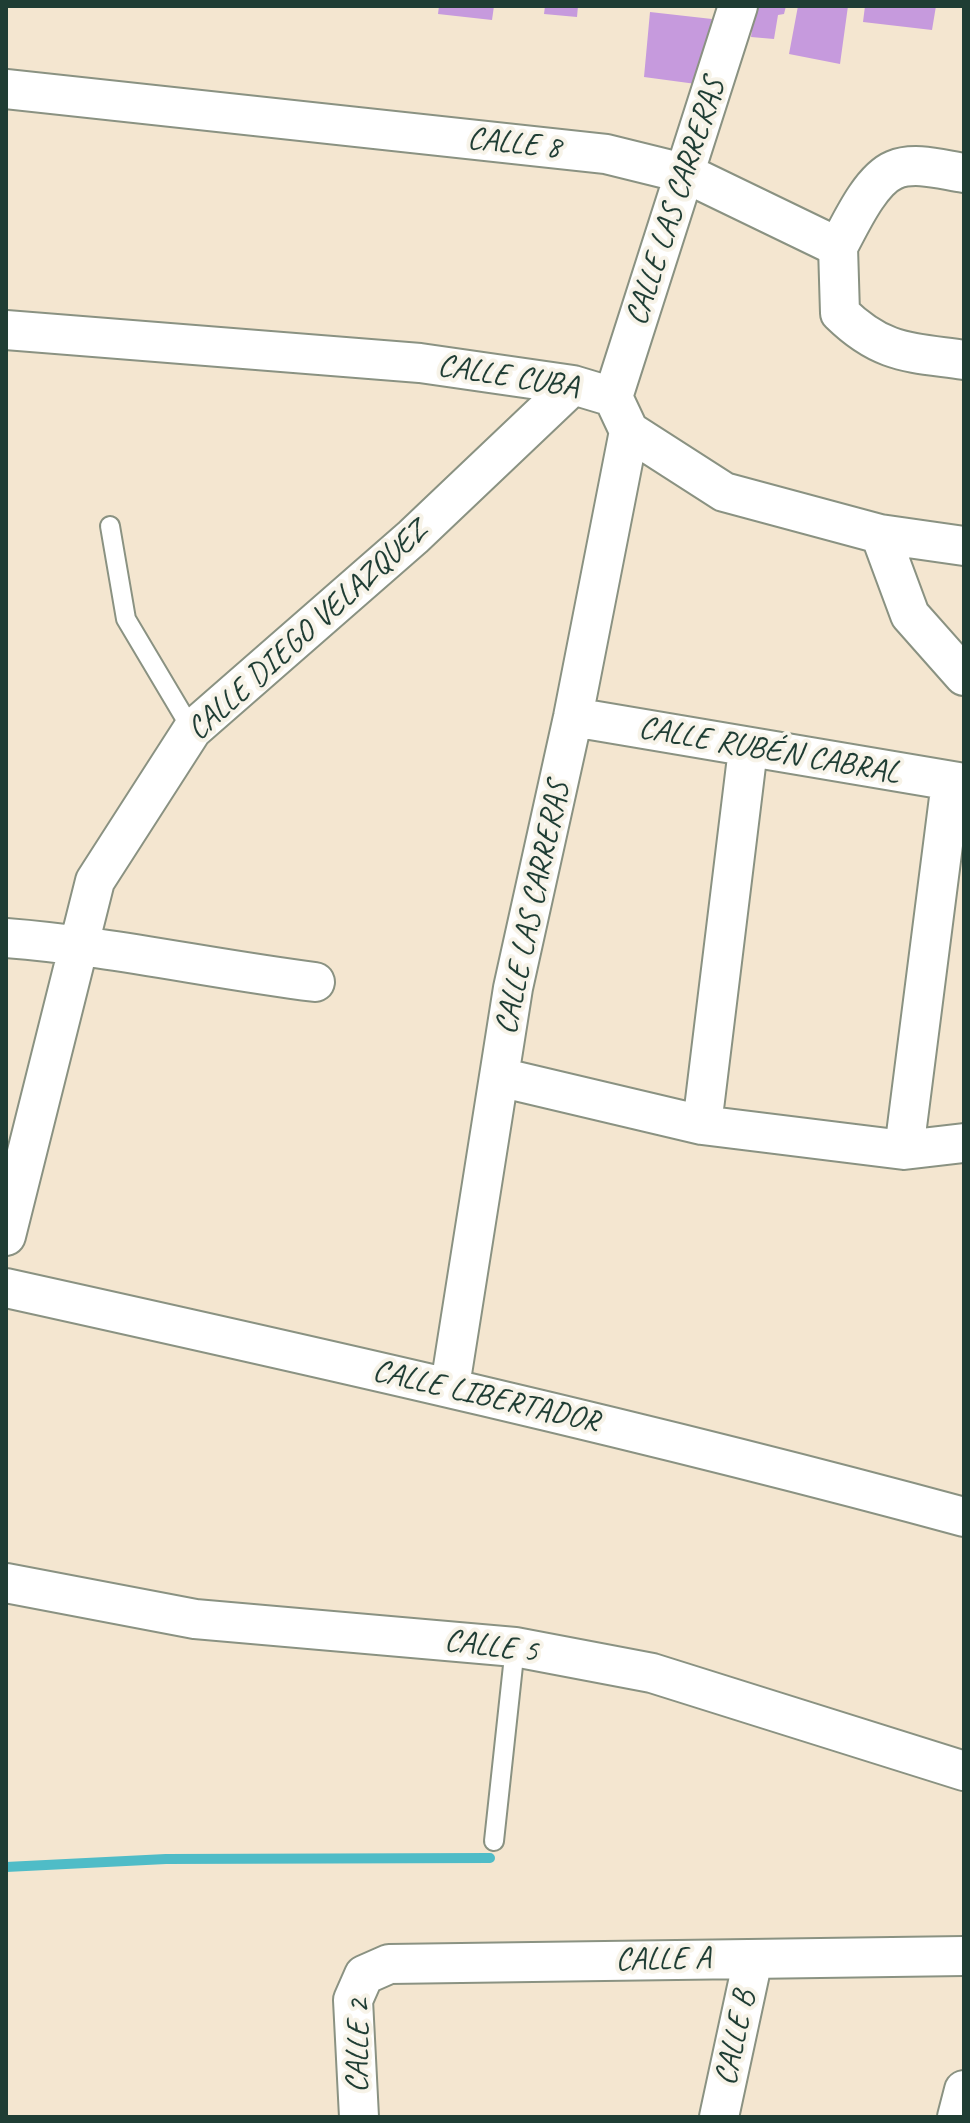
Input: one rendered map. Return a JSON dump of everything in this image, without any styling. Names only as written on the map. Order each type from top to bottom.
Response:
[{"type":"street","name":"CALLE LAS CARRERAS","points":[[613,397],[687,174],[738,6]]},
{"type":"street","name":"CALLE 8","points":[[6,89],[606,154],[687,174],[838,247]]},
{"type":"street","points":[[964,173],[924,167],[893,170],[864,200],[838,247],[840,313],[864,336],[898,350],[964,360]]},
{"type":"street","name":"CALLE CUBA","points":[[6,330],[420,363],[573,385],[613,397],[629,431]]},
{"type":"street","name":"CALLE DIEGO VELAZQUEZ","points":[[6,1236],[95,881],[192,730],[413,537],[573,385]]},
{"type":"street","name":"CALLE LAS CARRERAS","points":[[450,1386],[513,988],[573,717],[629,431]]},
{"type":"street","points":[[629,431],[724,492],[880,534],[964,546]]},
{"type":"street","points":[[880,534],[910,615],[964,676]]},
{"type":"street","name":"CALLE RUBÉN CABRAL","points":[[573,717],[957,783]]},
{"type":"street","points":[[702,1125],[748,749]]},
{"type":"street","points":[[904,1150],[957,783]]},
{"type":"street","points":[[6,938],[79,944],[240,973],[315,982]]},
{"type":"street","points":[[499,1077],[702,1125],[904,1150],[964,1143]]},
{"type":"street","name":"CALLE LIBERTADOR","points":[[6,1288],[450,1386],[784,1468],[964,1517]]},
{"type":"street","name":"CALLE 5","points":[[6,1583],[195,1619],[515,1647],[652,1673],[964,1771]]},
{"type":"street","name":"CALLE A","points":[[364,1975],[389,1964],[964,1956]]},
{"type":"street","name":"CALLE B","points":[[719,2117],[753,1959]]},
{"type":"street","name":"CALLE 2","points":[[359,2117],[353,2000],[364,1975]]},
{"type":"street","points":[[957,2117],[964,2090]]},
{"type":"lane","points":[[110,526],[126,619],[192,730]]},
{"type":"lane","points":[[494,1841],[515,1647]]},
{"type":"building","points":[[439,6],[494,6],[492,20],[438,14]]},
{"type":"building","points":[[545,6],[578,6],[577,17],[544,14]]},
{"type":"building","points":[[755,6],[786,6],[784,14],[778,15],[774,39],[751,37]]},
{"type":"building","points":[[798,6],[848,6],[840,64],[789,54]]},
{"type":"building","points":[[865,6],[936,6],[932,30],[863,22]]},
{"type":"building","points":[[650,12],[712,19],[696,84],[644,77]]},
{"type":"waterway","points":[[6,1867],[166,1859],[490,1858]]}]
